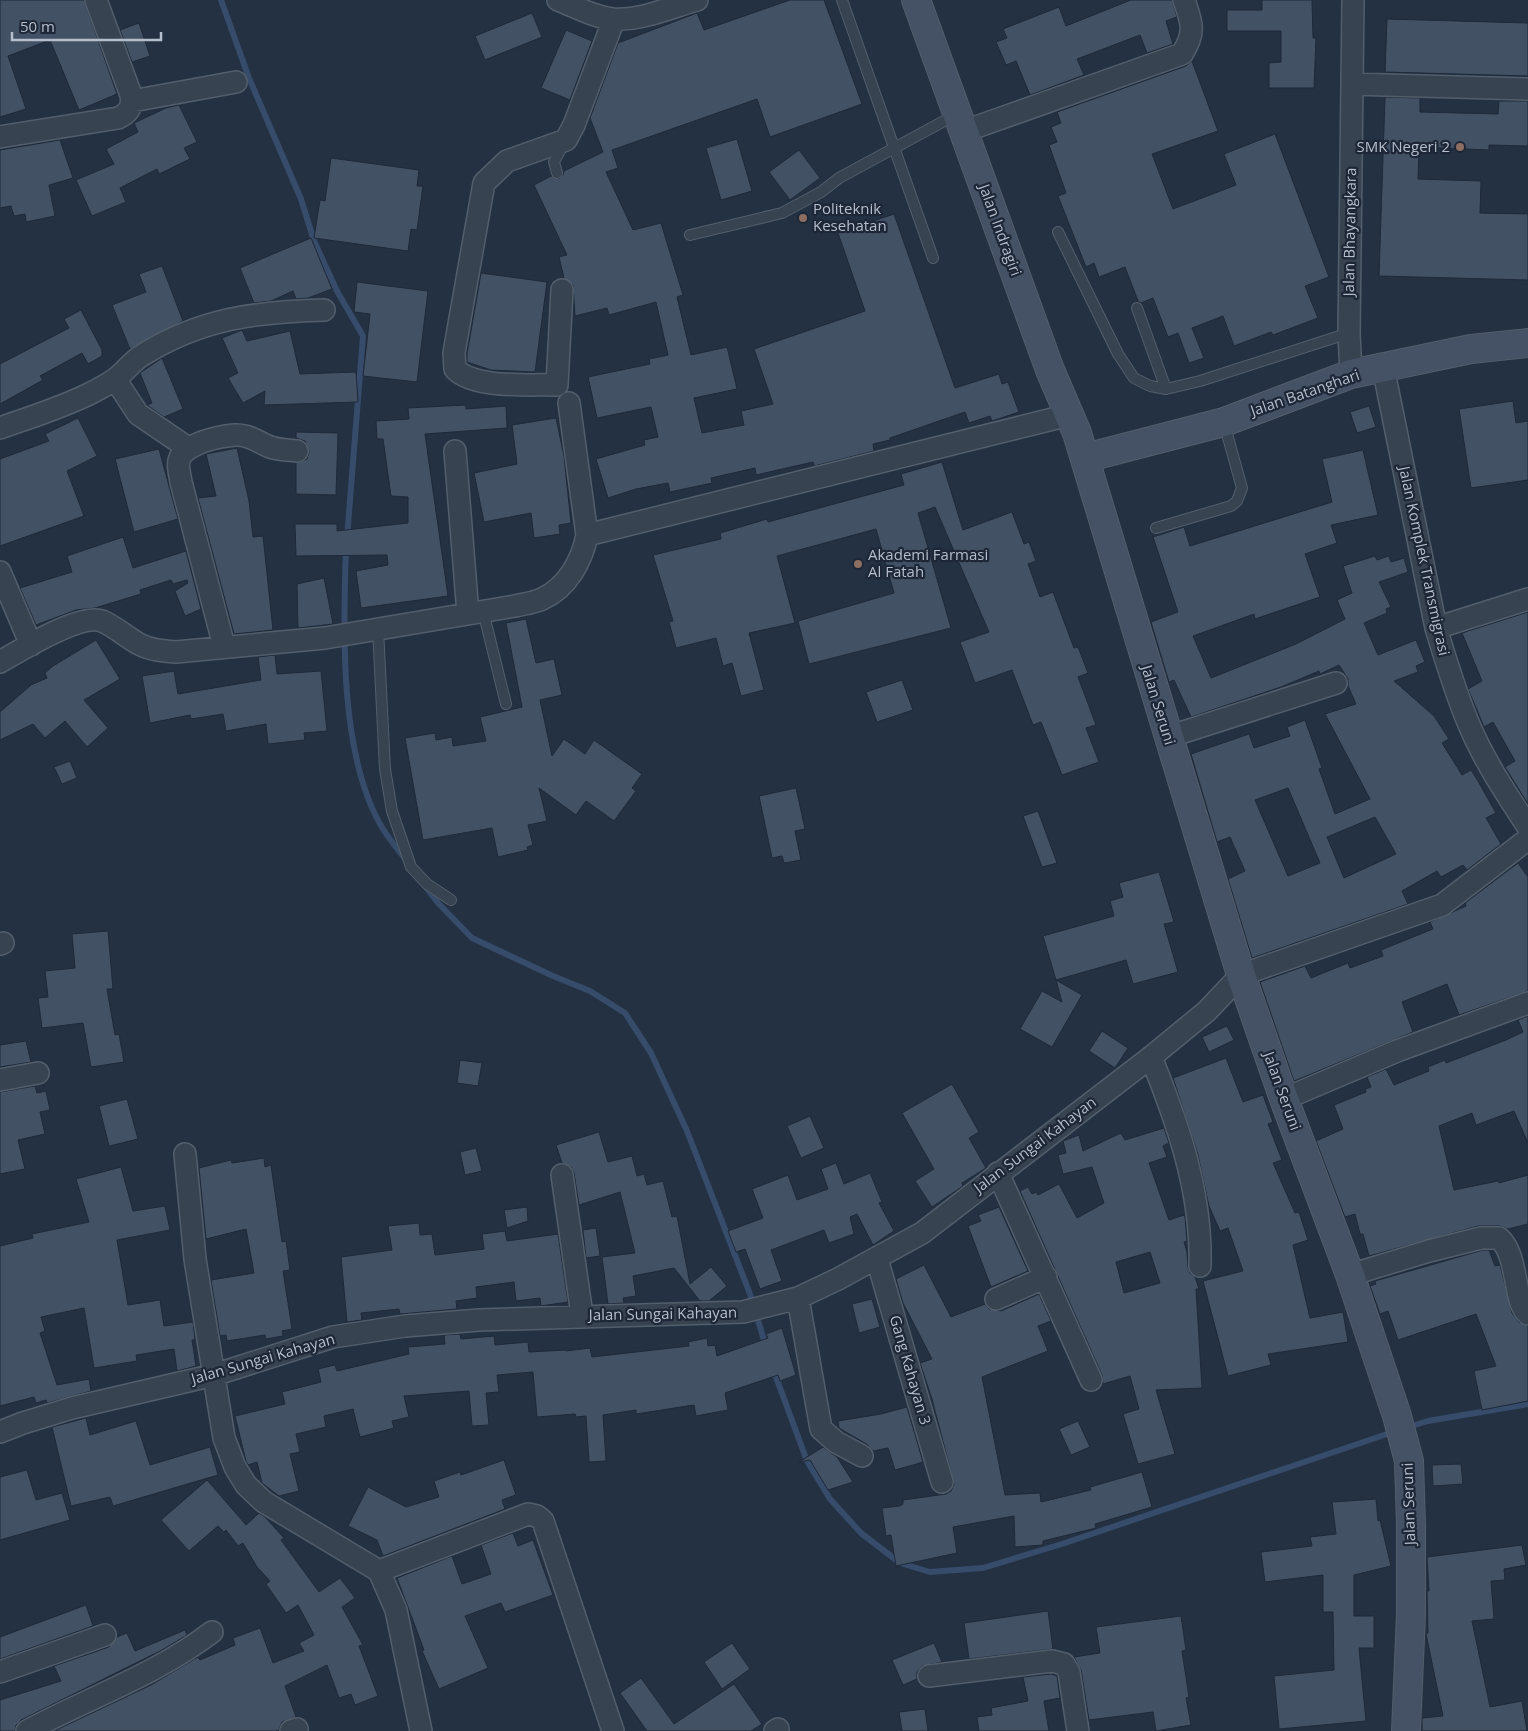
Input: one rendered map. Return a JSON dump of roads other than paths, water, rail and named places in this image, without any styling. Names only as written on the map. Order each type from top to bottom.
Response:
[{"type":"street","points":[[0,137],[118,118],[126,114],[132,100],[96,0]]},
{"type":"street","points":[[558,0],[591,14],[614,19],[646,15],[697,0]]},
{"type":"street","name":"Jalan Indragiri","points":[[916,0],[962,122],[1050,370],[1085,458]]},
{"type":"street","points":[[962,122],[1182,54],[1192,40],[1190,19],[1184,0]]},
{"type":"street","name":"Jalan Bhayangkara","points":[[1351,374],[1349,333],[1353,0]]},
{"type":"street","points":[[562,290],[556,385],[483,382],[463,377],[455,369],[456,338],[484,183],[507,161],[566,140],[574,125],[614,19]]},
{"type":"street","points":[[132,100],[236,82]]},
{"type":"street","points":[[1352,84],[1528,89]]},
{"type":"street","points":[[0,428],[90,394],[115,379],[127,366],[141,356],[165,342],[203,326],[236,317],[282,311],[324,310]]},
{"type":"street","name":"Jalan Batanghari","points":[[1085,458],[1224,422],[1351,374],[1471,349],[1528,343]]},
{"type":"street","name":"Jalan Komplek Transmigrasi","points":[[1383,367],[1436,628],[1470,728],[1504,790],[1528,827]]},
{"type":"street","points":[[115,379],[138,414],[188,448]]},
{"type":"street","points":[[0,662],[30,645],[82,621],[100,620],[116,628],[139,644],[158,650],[176,652],[325,638],[475,613],[542,599],[567,581],[583,552],[587,535],[569,402]]},
{"type":"street","points":[[587,535],[1069,415]]},
{"type":"street","points":[[224,646],[181,482],[178,467],[180,456],[188,448],[208,440],[238,434],[247,436],[270,447],[297,451]]},
{"type":"street","points":[[456,451],[475,613]]},
{"type":"street","name":"Jalan Seruni","points":[[1085,458],[1241,975],[1284,1098],[1350,1275],[1397,1416],[1409,1461],[1411,1594],[1406,1731]]},
{"type":"street","points":[[0,572],[30,645]]},
{"type":"street","points":[[1436,628],[1528,599]]},
{"type":"street","points":[[1168,737],[1336,683]]},
{"type":"street","name":"Jalan Sungai Kahayan","points":[[0,1432],[22,1423],[72,1408],[214,1375],[333,1337],[406,1326],[479,1320],[582,1315],[744,1312],[798,1298],[877,1258],[922,1232],[1151,1056],[1206,1010],[1241,975],[1442,905],[1528,839]]},
{"type":"street","points":[[1284,1098],[1396,1051],[1528,1003]]},
{"type":"street","points":[[1151,1056],[1176,1120],[1191,1170],[1201,1243],[1200,1266]]},
{"type":"street","points":[[0,1080],[38,1073]]},
{"type":"street","points":[[185,1154],[194,1259],[224,1438],[235,1467],[246,1485],[264,1502],[379,1571],[396,1610],[420,1731]]},
{"type":"street","points":[[998,1173],[1092,1380]]},
{"type":"street","points":[[562,1175],[582,1315]]},
{"type":"street","points":[[1350,1275],[1429,1251],[1481,1238],[1499,1238],[1508,1251],[1515,1273],[1518,1296],[1524,1311],[1528,1314]]},
{"type":"street","name":"Gang Kahayan 3","points":[[877,1258],[942,1482]]},
{"type":"street","points":[[996,1299],[1046,1277]]},
{"type":"street","points":[[798,1298],[821,1429],[836,1442],[862,1456]]},
{"type":"street","points":[[379,1571],[528,1514],[537,1516],[543,1521],[613,1731]]},
{"type":"street","points":[[27,1731],[162,1665],[192,1647],[212,1632]]},
{"type":"street","points":[[0,1672],[105,1635]]},
{"type":"street","points":[[929,1676],[1052,1661],[1064,1664],[1069,1672],[1078,1731]]},
{"type":"lane","points":[[842,0],[896,148],[933,258]]},
{"type":"lane","points":[[690,235],[782,213],[821,192],[839,178],[896,148],[962,122]]},
{"type":"lane","points":[[557,173],[554,162],[566,140]]},
{"type":"lane","points":[[1058,232],[1118,354],[1134,378],[1150,386],[1166,389],[1200,381],[1349,333]]},
{"type":"lane","points":[[1137,308],[1166,389]]},
{"type":"lane","points":[[1156,528],[1230,506],[1237,501],[1242,488],[1224,422]]},
{"type":"lane","points":[[475,613],[506,704]]},
{"type":"lane","points":[[378,629],[385,769],[392,811],[411,867],[427,884],[451,900]]},
{"type":"waterway","points":[[221,0],[249,78],[301,199],[314,241],[337,291],[363,336],[347,538]]},
{"type":"waterway","points":[[346,548],[345,654],[351,730],[358,766],[369,800],[383,829],[406,860]]},
{"type":"waterway","points":[[425,886],[438,903],[472,938],[590,991],[625,1013],[651,1053],[687,1131],[750,1294],[766,1347]]},
{"type":"waterway","points":[[773,1369],[807,1461],[830,1499],[861,1533],[900,1563],[930,1572],[983,1568],[1062,1544],[1393,1432]]},
{"type":"waterway","points":[[1405,1428],[1428,1421],[1528,1404]]},
{"type":"place","name":"SMK Negeri 2","points":[[1460,147]]},
{"type":"place","name":"Politeknik Kesehatan","points":[[803,218]]},
{"type":"place","name":"Akademi Farmasi Al Fatah","points":[[858,564]]}]
